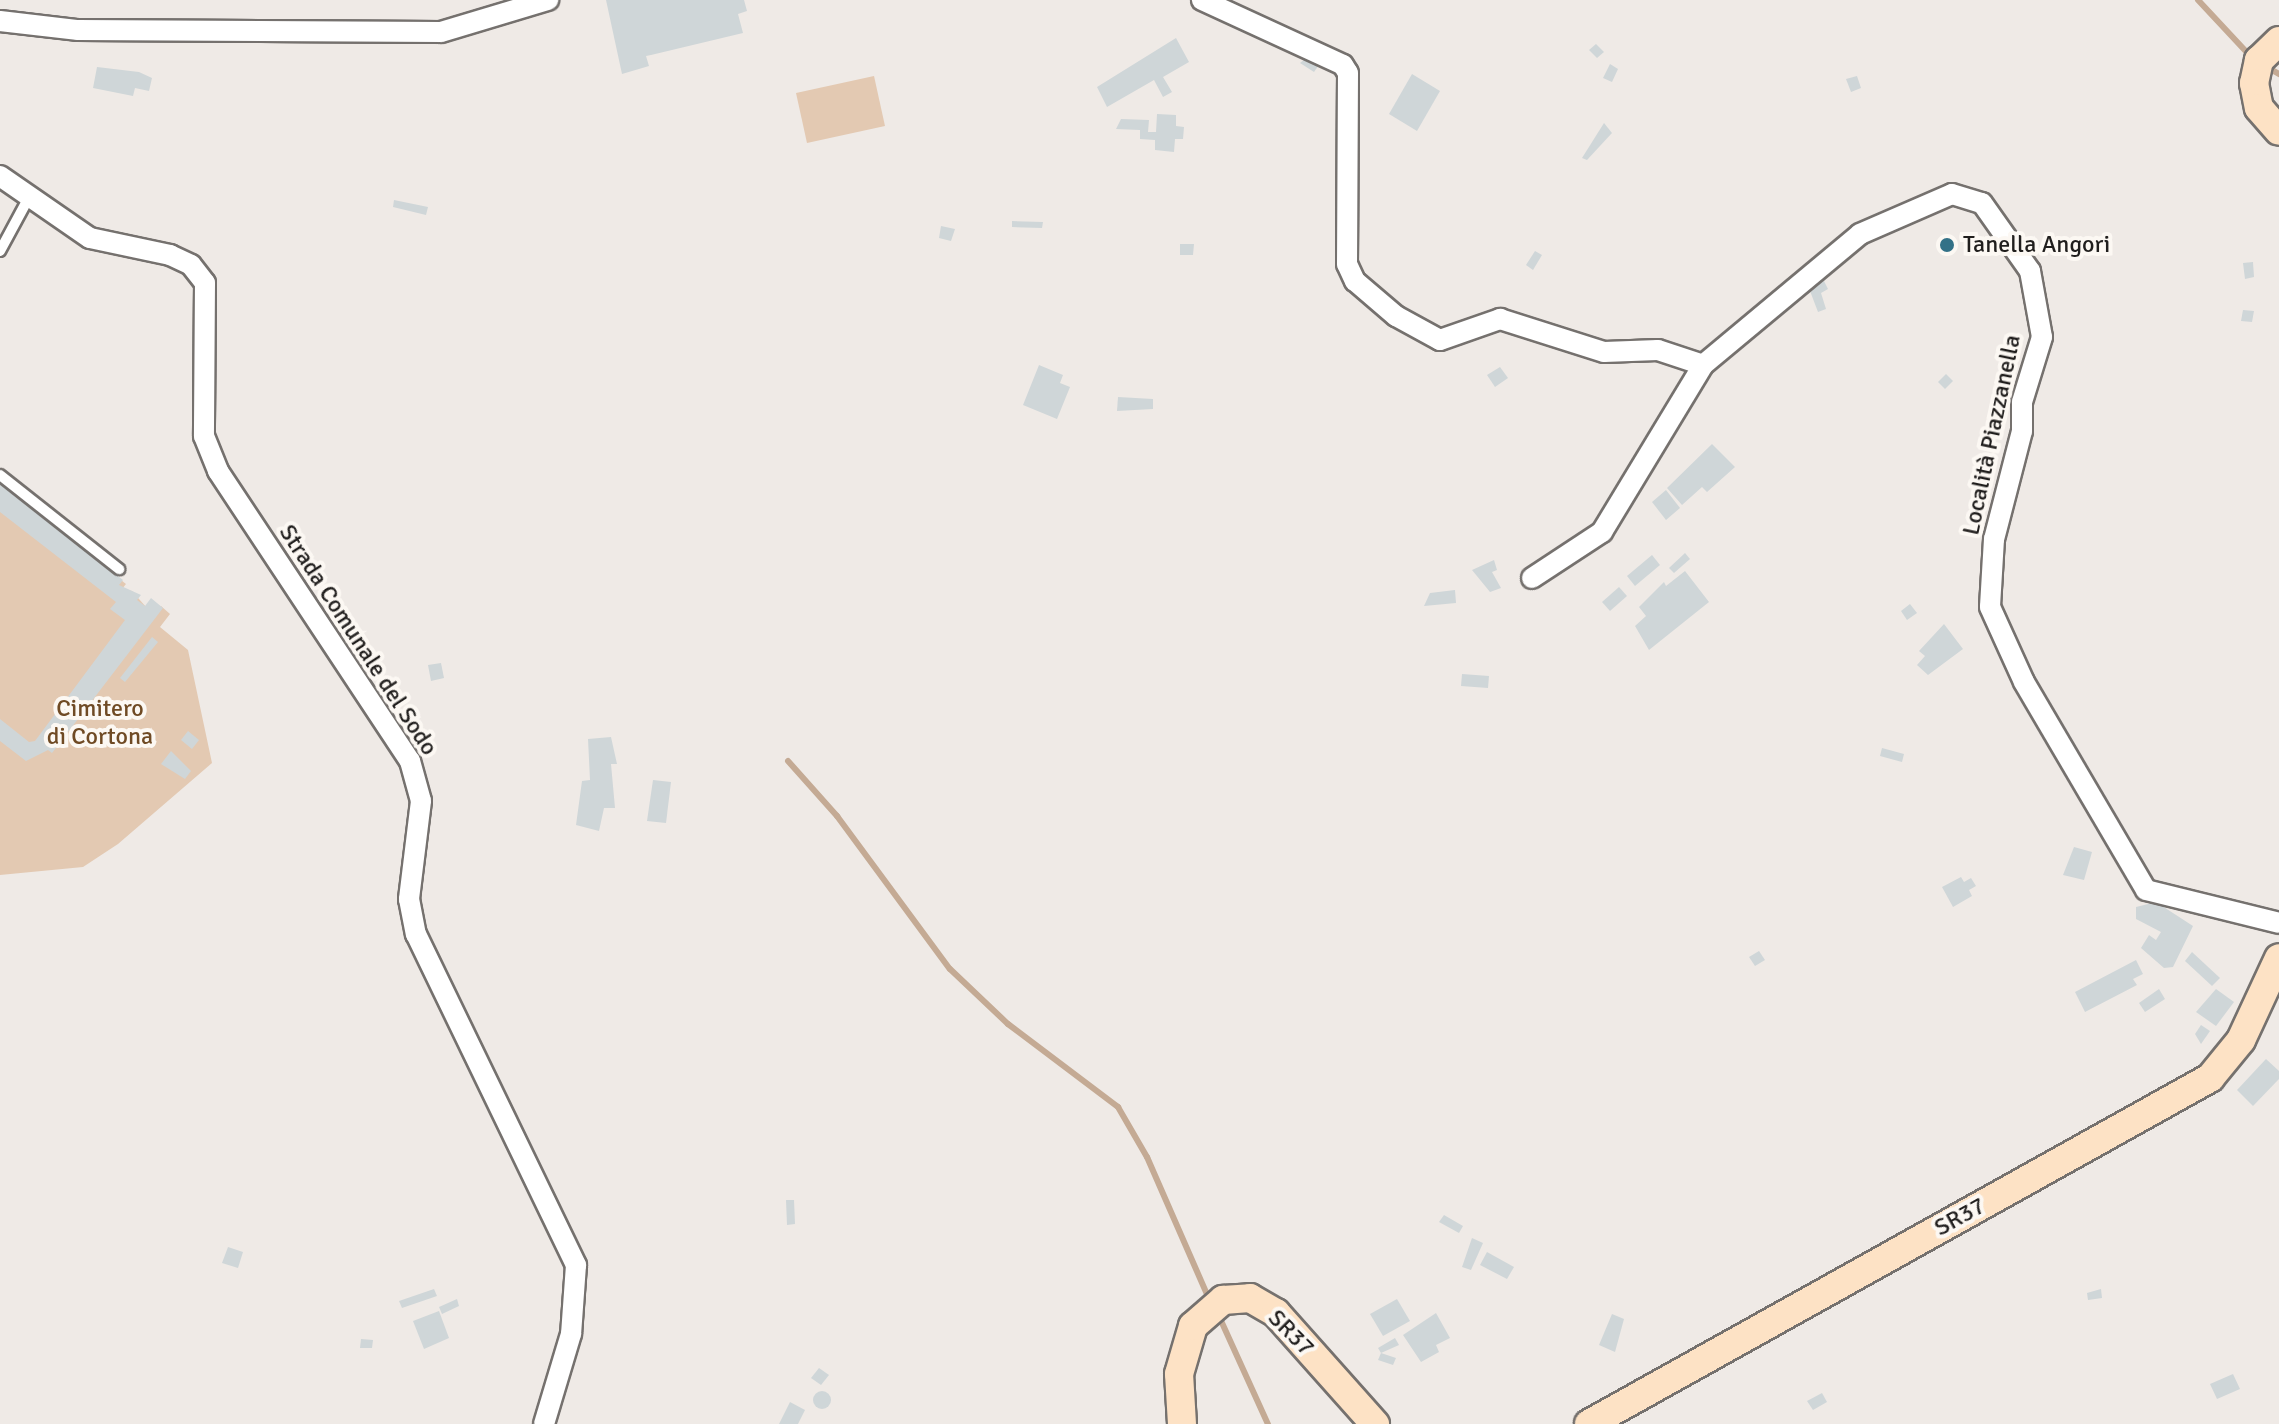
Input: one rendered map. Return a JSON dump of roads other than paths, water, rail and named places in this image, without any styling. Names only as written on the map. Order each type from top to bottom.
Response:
[{"type":"street","points":[[0,21],[78,30],[441,32],[548,0]]},
{"type":"street","points":[[1202,0],[1343,65],[1348,73],[1347,264],[1355,281],[1396,316],[1440,340],[1500,319],[1604,352],[1658,350],[1703,365]]},
{"type":"street","points":[[2265,58],[2259,108],[2279,131]]},
{"type":"street","name":"Strada Comunale del Sodo","points":[[0,176],[28,199],[90,238],[191,265],[205,283],[204,436],[218,471],[410,761],[421,801],[409,899],[416,934],[576,1265],[571,1334],[544,1424]]},
{"type":"street","name":"Località Piazzanella","points":[[1532,578],[1602,532],[1703,365],[1860,234],[1952,194],[1982,203],[2030,271],[2042,337],[2022,402],[2022,431],[1994,539],[1990,607],[2024,682],[2146,890],[2279,923]]},
{"type":"street","name":"SR37","points":[[1589,1424],[2210,1078],[2241,1040],[2279,958]]},
{"type":"street","name":"SR37","points":[[1182,1424],[1179,1374],[1193,1326],[1223,1300],[1250,1298],[1276,1313],[1375,1424]]},
{"type":"lane","points":[[0,251],[28,199]]},
{"type":"lane","points":[[0,475],[119,569]]},
{"type":"waterway","points":[[2198,0],[2252,58]]},
{"type":"waterway","points":[[2265,66],[2279,74]]},
{"type":"waterway","points":[[788,761],[837,816],[950,969],[1008,1024],[1118,1107],[1147,1157],[1210,1301]]},
{"type":"waterway","points":[[1218,1314],[1268,1424]]},
{"type":"place","name":"Tanella Angori","points":[[1947,245]]},
{"type":"park label","name":"Cimitero di Cortona","points":[[100,723]]}]
